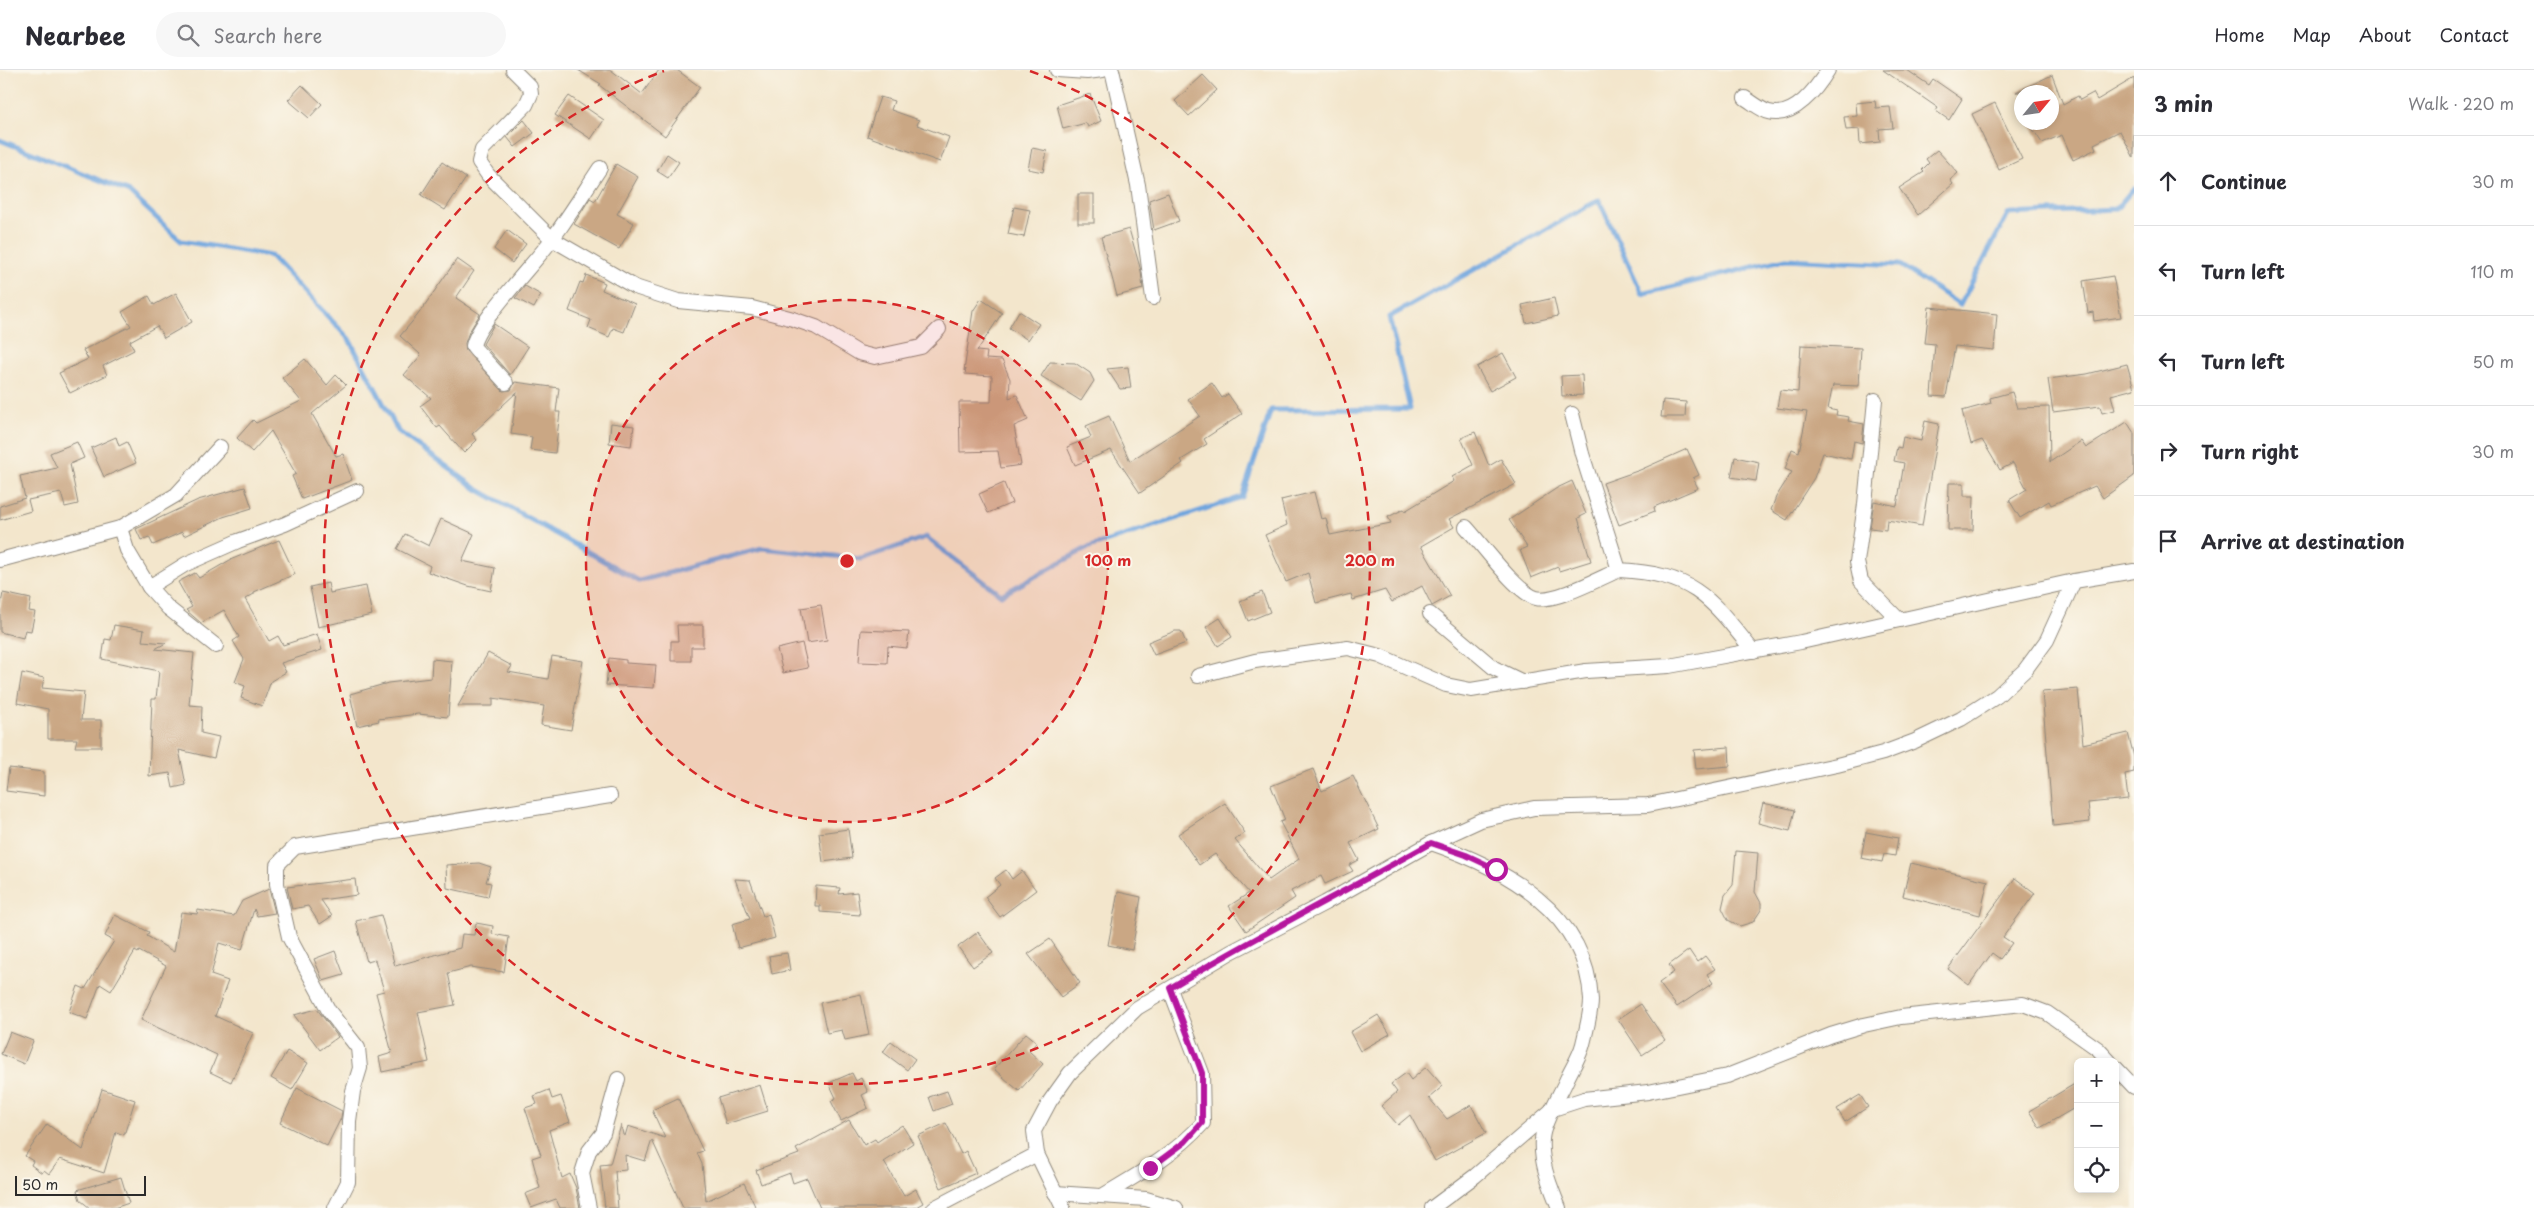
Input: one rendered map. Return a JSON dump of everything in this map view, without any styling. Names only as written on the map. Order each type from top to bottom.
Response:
[{"type":"street","points":[[513,70],[530,87],[531,94],[526,105],[482,150],[479,162],[488,175],[552,239],[636,287],[678,301],[752,308],[793,319],[816,327],[859,353],[875,357],[921,347],[939,329]]},
{"type":"street","points":[[1057,70],[1087,72],[1103,70]]},
{"type":"street","points":[[1112,70],[1138,185],[1153,298]]},
{"type":"street","points":[[1745,98],[1766,111],[1783,112],[1805,100],[1828,70]]},
{"type":"street","points":[[506,382],[473,346],[474,340],[492,313],[552,239],[600,168]]},
{"type":"street","points":[[1875,400],[1865,504],[1857,562],[1861,581],[1899,620]]},
{"type":"street","points":[[1572,414],[1582,454],[1619,570]]},
{"type":"street","points":[[0,560],[120,528],[176,495],[220,447]]},
{"type":"street","points":[[149,587],[186,564],[238,541],[285,524],[357,491]]},
{"type":"street","points":[[1466,527],[1521,590],[1536,598],[1556,597],[1619,570],[1648,572],[1692,586],[1707,596],[1753,651]]},
{"type":"street","points":[[120,528],[127,550],[149,587],[168,608],[216,646]]},
{"type":"street","points":[[1198,676],[1255,661],[1348,648],[1380,656],[1446,685],[1471,690],[1586,671],[1669,666],[1753,651],[2074,581],[2134,571]]},
{"type":"street","points":[[1063,1208],[1037,1154],[1034,1131],[1050,1101],[1070,1073],[1137,1008],[1231,952],[1325,903],[1431,843],[1481,820],[1534,808],[1648,805],[1837,765],[1882,753],[1915,741],[1961,719],[1997,696],[2025,670],[2047,640],[2074,581]]},
{"type":"street","points":[[1430,614],[1494,668],[1523,682]]},
{"type":"street","points":[[335,1208],[348,1182],[349,1121],[360,1068],[358,1048],[329,1011],[289,937],[277,884],[277,865],[295,846],[610,796]]},
{"type":"street","points":[[1431,843],[1466,855],[1496,869],[1532,893],[1568,931],[1586,963],[1591,1001],[1582,1046],[1542,1137],[1544,1169],[1559,1208]]},
{"type":"street","points":[[1102,1196],[1150,1168],[1185,1142],[1202,1123],[1202,1073],[1170,988]]},
{"type":"street","points":[[1432,1208],[1475,1176],[1553,1109],[1584,1099],[1648,1092],[1727,1076],[1831,1035],[1864,1025],[1901,1018],[2023,1004],[2047,1013],[2098,1049],[2106,1058]]},
{"type":"street","points":[[2119,1071],[2134,1087]]},
{"type":"street","points":[[589,1208],[582,1173],[589,1151],[603,1133],[618,1079]]},
{"type":"street","points":[[934,1208],[1037,1154]]},
{"type":"street","points":[[1055,1193],[1146,1199],[1176,1208]]},
{"type":"building","points":[[578,70],[611,70],[642,94],[659,70],[677,70],[700,87],[665,136],[599,85],[601,84]]},
{"type":"building","points":[[1883,70],[1907,70],[1929,85],[1933,79],[1962,99],[1949,120],[1936,111],[1938,108]]},
{"type":"building","points":[[1203,75],[1217,90],[1189,116],[1175,101]]},
{"type":"building","points":[[2052,75],[2056,85],[2031,85]]},
{"type":"building","points":[[2134,78],[2134,158],[2120,131],[2094,144],[2096,149],[2073,160],[2062,135],[2042,143],[2033,130],[2059,130],[2059,93],[2063,104],[2078,96],[2080,100],[2093,93],[2097,100]]},
{"type":"building","points":[[302,85],[322,104],[309,118],[288,100]]},
{"type":"building","points":[[1090,94],[1101,121],[1088,127],[1086,123],[1063,129],[1057,105]]},
{"type":"building","points":[[569,96],[604,120],[591,139],[555,115]]},
{"type":"building","points":[[880,97],[894,101],[891,110],[919,120],[917,125],[949,137],[940,162],[867,136]]},
{"type":"building","points":[[1875,101],[1876,108],[1890,107],[1893,128],[1879,129],[1880,142],[1860,144],[1859,129],[1846,130],[1844,117],[1857,116],[1856,103]]},
{"type":"building","points":[[1995,103],[2022,159],[1999,170],[1972,114]]},
{"type":"building","points":[[524,120],[534,133],[515,147],[507,137]]},
{"type":"building","points":[[1032,148],[1047,151],[1043,172],[1028,169]]},
{"type":"building","points":[[1937,150],[1958,173],[1950,180],[1953,184],[1918,215],[1899,188],[1924,172],[1922,170],[1929,163],[1926,159]]},
{"type":"building","points":[[667,154],[679,162],[668,178],[657,171]]},
{"type":"building","points":[[442,162],[466,178],[445,210],[421,195]]},
{"type":"building","points":[[616,164],[638,177],[617,214],[634,223],[619,249],[574,224],[590,198],[595,201]]},
{"type":"building","points":[[1168,193],[1179,221],[1154,230],[1149,200]]},
{"type":"building","points":[[1078,194],[1094,194],[1094,223],[1078,223]]},
{"type":"building","points":[[1014,207],[1030,210],[1024,237],[1008,234]]},
{"type":"building","points":[[1129,229],[1141,271],[1143,289],[1117,296],[1101,237]]},
{"type":"building","points":[[507,230],[526,244],[512,263],[494,249]]},
{"type":"building","points":[[457,259],[474,271],[456,298],[480,314],[469,332],[465,343],[466,351],[503,391],[511,390],[515,382],[559,388],[556,412],[560,412],[555,453],[530,450],[532,437],[511,434],[517,392],[472,434],[477,440],[464,453],[440,426],[437,428],[420,406],[431,398],[404,375],[421,355],[400,336],[417,316]]},
{"type":"building","points":[[586,275],[605,283],[602,290],[635,304],[624,332],[613,328],[609,337],[588,328],[591,320],[569,311],[580,282],[583,283]]},
{"type":"building","points":[[2113,276],[2121,317],[2094,321],[2093,312],[2088,313],[2083,281]]},
{"type":"building","points":[[525,286],[541,295],[534,308],[515,298]]},
{"type":"building","points":[[176,293],[192,322],[164,338],[157,326],[130,341],[134,350],[103,366],[107,375],[70,393],[59,373],[88,359],[83,350],[131,326],[122,312],[149,296],[154,305]]},
{"type":"building","points":[[1554,298],[1558,316],[1526,323],[1522,305]]},
{"type":"building","points":[[981,299],[1002,313],[977,351],[987,352],[986,359],[1002,360],[1010,379],[1009,398],[1017,395],[1028,420],[1014,426],[1021,465],[1001,468],[998,451],[960,452],[959,402],[991,402],[992,376],[965,374],[966,369],[964,371],[973,311]]},
{"type":"building","points":[[1929,307],[1997,314],[1994,350],[1955,346],[1946,397],[1931,396],[1935,344],[1925,343]]},
{"type":"building","points":[[1019,311],[1039,324],[1028,340],[1009,328]]},
{"type":"building","points":[[494,324],[528,347],[510,375],[483,344]]},
{"type":"building","points":[[1801,345],[1861,348],[1859,386],[1833,385],[1828,409],[1837,411],[1836,415],[1849,417],[1848,421],[1864,424],[1862,443],[1854,441],[1851,459],[1823,453],[1814,478],[1787,520],[1771,510],[1776,497],[1792,472],[1785,469],[1792,449],[1799,452],[1807,412],[1777,408],[1780,390],[1798,392]]},
{"type":"building","points":[[1503,353],[1516,377],[1490,391],[1477,367]]},
{"type":"building","points":[[305,359],[327,385],[336,375],[346,385],[312,414],[336,456],[343,454],[352,480],[302,499],[292,476],[296,474],[271,431],[252,452],[237,438],[253,420],[256,423],[301,401],[282,378]]},
{"type":"building","points":[[1050,362],[1075,363],[1090,373],[1094,381],[1081,401],[1041,376]]},
{"type":"building","points":[[2127,364],[2134,389],[2111,395],[2115,410],[2102,413],[2100,406],[2053,412],[2048,379],[2087,374]]},
{"type":"building","points":[[1128,367],[1131,388],[1120,389],[1107,369]]},
{"type":"building","points":[[1582,375],[1583,395],[1562,396],[1561,376]]},
{"type":"building","points":[[1212,383],[1222,398],[1228,394],[1242,414],[1204,439],[1207,444],[1181,460],[1183,463],[1140,493],[1111,450],[1075,465],[1067,447],[1091,437],[1086,426],[1109,416],[1130,461],[1200,416],[1188,399]]},
{"type":"building","points":[[2012,392],[2017,408],[2049,407],[2050,462],[2081,441],[2086,448],[2127,422],[2134,433],[2134,476],[2103,498],[2095,486],[2051,505],[2049,501],[2020,518],[2009,500],[2027,489],[2013,463],[2000,470],[1982,440],[1971,444],[1962,411],[1991,403],[1990,398]]},
{"type":"building","points":[[1663,400],[1686,402],[1685,417],[1661,417]]},
{"type":"building","points":[[1925,421],[1939,424],[1922,526],[1887,520],[1886,530],[1870,528],[1874,501],[1897,506],[1904,463],[1894,461],[1897,447],[1901,448],[1903,437],[1921,441]]},
{"type":"building","points":[[611,423],[634,426],[631,446],[609,443]]},
{"type":"building","points":[[1475,432],[1489,466],[1501,459],[1516,484],[1449,519],[1454,527],[1421,546],[1450,596],[1432,606],[1422,586],[1392,602],[1385,590],[1353,600],[1351,594],[1316,603],[1308,573],[1286,582],[1265,535],[1287,525],[1281,500],[1314,492],[1321,519],[1326,518],[1330,535],[1391,523],[1388,517],[1404,509],[1405,511],[1454,481],[1452,477],[1473,465],[1461,438]]},
{"type":"building","points":[[116,437],[119,446],[127,442],[136,463],[104,477],[91,448]]},
{"type":"building","points":[[77,442],[84,458],[70,464],[78,504],[65,507],[61,493],[28,500],[31,511],[0,520],[0,506],[25,498],[20,476],[57,468],[50,453]]},
{"type":"building","points":[[1687,449],[1699,475],[1693,478],[1698,488],[1654,507],[1655,511],[1619,525],[1603,483],[1640,470]]},
{"type":"building","points":[[1735,457],[1759,462],[1756,481],[1731,477]]},
{"type":"building","points":[[1572,481],[1586,514],[1578,518],[1591,561],[1559,571],[1558,567],[1531,578],[1520,550],[1527,547],[1509,520],[1557,488]]},
{"type":"building","points":[[1004,483],[1012,503],[988,513],[979,494]]},
{"type":"building","points":[[1949,483],[1964,483],[1964,496],[1974,496],[1973,530],[1948,530]]},
{"type":"building","points":[[245,487],[252,508],[223,517],[184,536],[182,532],[153,545],[149,537],[141,540],[136,529],[198,500]]},
{"type":"building","points":[[441,519],[474,534],[462,561],[495,568],[491,591],[468,586],[428,572],[430,566],[397,549],[405,534],[429,546]]},
{"type":"building","points":[[279,540],[295,574],[254,592],[254,594],[245,599],[269,641],[278,636],[283,645],[317,634],[322,650],[281,663],[286,672],[271,681],[262,706],[241,698],[245,686],[235,682],[244,659],[233,641],[239,637],[224,610],[201,623],[186,610],[192,607],[178,582],[195,573],[199,578],[230,560]]},
{"type":"building","points":[[328,583],[330,593],[366,586],[372,615],[318,627],[310,587]]},
{"type":"building","points":[[1262,592],[1270,612],[1248,621],[1240,601]]},
{"type":"building","points":[[3,593],[31,599],[29,611],[35,612],[31,631],[25,630],[23,638],[0,632],[0,609]]},
{"type":"building","points":[[821,605],[827,640],[807,643],[801,608]]},
{"type":"building","points":[[1220,618],[1232,637],[1218,646],[1206,627]]},
{"type":"building","points":[[114,625],[144,630],[142,641],[166,643],[155,649],[194,653],[189,705],[202,706],[201,733],[219,737],[214,758],[179,750],[186,785],[173,788],[170,773],[149,776],[152,699],[156,699],[159,671],[102,659],[105,639],[111,640]]},
{"type":"building","points":[[677,625],[703,625],[703,647],[691,647],[691,661],[671,661],[671,641],[678,641]]},
{"type":"building","points":[[861,630],[909,632],[907,648],[888,646],[887,663],[859,662]]},
{"type":"building","points":[[1175,631],[1181,631],[1186,643],[1154,655],[1148,642]]},
{"type":"building","points":[[802,643],[808,668],[783,673],[777,649]]},
{"type":"building","points":[[488,653],[512,666],[508,672],[548,679],[552,656],[583,661],[571,730],[541,725],[544,706],[493,698],[493,706],[458,706]]},
{"type":"building","points":[[609,658],[626,660],[626,663],[656,665],[654,688],[606,685]]},
{"type":"building","points":[[432,659],[452,661],[448,717],[418,714],[378,719],[379,721],[357,726],[350,694],[388,683],[431,678]]},
{"type":"building","points":[[22,673],[44,678],[42,688],[84,692],[81,720],[101,720],[101,747],[75,747],[77,739],[48,739],[48,709],[17,703]]},
{"type":"building","points":[[2078,689],[2083,744],[2128,733],[2134,757],[2134,772],[2125,774],[2128,799],[2088,803],[2090,822],[2053,826],[2042,692]]},
{"type":"building","points":[[1729,747],[1730,766],[1696,769],[1694,750]]},
{"type":"building","points":[[9,768],[44,772],[44,796],[6,791]]},
{"type":"building","points":[[1313,769],[1322,791],[1353,776],[1379,829],[1350,843],[1359,860],[1349,865],[1353,871],[1325,884],[1321,876],[1291,891],[1295,898],[1246,931],[1229,906],[1249,893],[1215,854],[1199,865],[1178,834],[1225,803],[1245,833],[1235,840],[1269,880],[1299,859],[1280,822],[1285,820],[1271,786]]},
{"type":"building","points":[[1763,803],[1795,810],[1790,831],[1758,823]]},
{"type":"building","points":[[848,829],[852,858],[823,862],[819,833]]},
{"type":"building","points":[[1866,832],[1898,838],[1895,856],[1884,854],[1882,862],[1861,858]]},
{"type":"building","points":[[1736,851],[1758,853],[1755,892],[1761,903],[1761,910],[1753,922],[1740,926],[1728,920],[1722,908],[1725,895],[1733,885]]},
{"type":"building","points":[[479,863],[491,867],[486,882],[491,883],[488,897],[447,888],[446,865]]},
{"type":"building","points":[[1911,863],[1988,881],[1980,915],[1903,896]]},
{"type":"building","points":[[1006,870],[1012,879],[1022,871],[1036,890],[1000,917],[985,897],[1000,885],[995,878]]},
{"type":"building","points":[[2015,878],[2035,893],[2003,937],[2012,943],[2000,959],[1992,953],[1969,985],[1948,969]]},
{"type":"building","points":[[355,879],[357,895],[321,900],[332,916],[320,924],[308,906],[292,909],[287,887]]},
{"type":"building","points":[[735,879],[750,880],[763,916],[769,914],[775,938],[738,948],[732,924],[750,919]]},
{"type":"building","points":[[816,886],[840,888],[839,894],[857,892],[860,915],[820,912],[820,906],[815,906]]},
{"type":"building","points":[[269,889],[275,913],[257,916],[254,909],[242,950],[219,943],[211,975],[228,981],[215,1016],[253,1033],[231,1082],[210,1072],[217,1055],[141,1020],[166,966],[139,951],[138,953],[135,951],[111,991],[100,984],[87,1019],[69,1012],[78,986],[85,989],[114,941],[105,936],[115,915],[149,932],[147,936],[174,952],[181,912],[197,914],[198,910],[234,916],[242,901]]},
{"type":"building","points":[[1118,892],[1141,897],[1132,950],[1108,945]]},
{"type":"building","points":[[381,915],[395,966],[460,948],[462,934],[474,935],[476,923],[493,926],[492,934],[509,937],[504,972],[471,967],[448,973],[455,1005],[418,1012],[429,1062],[382,1072],[379,1057],[392,1053],[376,993],[384,991],[375,960],[367,962],[356,921]]},
{"type":"building","points":[[978,932],[993,953],[973,967],[958,947]]},
{"type":"building","points":[[1050,939],[1080,983],[1061,997],[1028,954]]},
{"type":"building","points":[[1689,950],[1697,962],[1705,956],[1715,969],[1707,974],[1713,983],[1677,1007],[1659,983],[1674,972],[1669,965]]},
{"type":"building","points":[[335,951],[344,975],[323,981],[314,959]]},
{"type":"building","points":[[787,953],[790,970],[772,974],[769,956]]},
{"type":"building","points":[[861,994],[869,1035],[845,1040],[842,1030],[827,1033],[820,1003]]},
{"type":"building","points":[[1641,1004],[1665,1040],[1642,1055],[1618,1019]]},
{"type":"building","points":[[317,1009],[338,1037],[320,1050],[294,1015]]},
{"type":"building","points":[[1378,1015],[1390,1034],[1360,1051],[1350,1032]]},
{"type":"building","points":[[10,1032],[33,1041],[24,1064],[1,1054]]},
{"type":"building","points":[[1026,1033],[1037,1042],[1029,1051],[1043,1064],[1019,1091],[994,1069]]},
{"type":"building","points":[[891,1041],[915,1059],[907,1070],[883,1052]]},
{"type":"building","points":[[287,1051],[308,1063],[292,1090],[271,1078]]},
{"type":"building","points":[[1426,1067],[1443,1086],[1429,1098],[1447,1119],[1471,1105],[1486,1133],[1435,1161],[1410,1115],[1398,1125],[1381,1106],[1397,1092],[1391,1084],[1406,1073],[1411,1080]]},
{"type":"building","points":[[852,1073],[856,1081],[861,1078],[868,1092],[862,1095],[868,1108],[841,1121],[831,1101],[836,1098],[829,1083]]},
{"type":"building","points":[[2074,1084],[2074,1108],[2040,1128],[2029,1111]]},
{"type":"building","points":[[760,1085],[768,1111],[726,1124],[718,1098]]},
{"type":"building","points":[[297,1088],[342,1111],[341,1118],[327,1146],[280,1123]]},
{"type":"building","points":[[102,1089],[135,1100],[124,1135],[116,1132],[104,1173],[60,1159],[49,1174],[44,1170],[42,1173],[31,1165],[33,1161],[25,1156],[47,1124],[83,1150]]},
{"type":"building","points":[[549,1090],[552,1099],[561,1096],[570,1122],[549,1130],[562,1178],[570,1174],[576,1188],[580,1208],[560,1208],[556,1199],[531,1208],[525,1194],[540,1188],[532,1158],[541,1155],[525,1108],[537,1104],[534,1096]]},
{"type":"building","points":[[947,1091],[952,1104],[934,1111],[929,1097]]},
{"type":"building","points":[[1860,1095],[1868,1107],[1845,1122],[1837,1109]]},
{"type":"building","points":[[678,1098],[703,1151],[697,1153],[702,1164],[706,1201],[744,1183],[756,1208],[683,1208],[652,1140],[645,1161],[625,1155],[626,1170],[615,1171],[618,1208],[605,1208],[600,1165],[610,1164],[621,1125],[623,1135],[625,1136],[628,1126],[665,1138],[652,1110]]},
{"type":"building","points":[[849,1120],[864,1145],[875,1139],[877,1142],[902,1125],[913,1143],[884,1162],[904,1196],[916,1189],[923,1203],[914,1208],[820,1208],[807,1178],[793,1183],[790,1173],[761,1184],[756,1170],[799,1154],[796,1149]]},
{"type":"building","points":[[946,1123],[961,1154],[966,1151],[976,1173],[941,1188],[918,1136]]},
{"type":"building","points":[[121,1177],[129,1203],[114,1208],[90,1208],[80,1200],[77,1190]]},
{"type":"waterway","points":[[0,140],[129,192],[181,241],[271,256],[349,339],[398,431],[477,489],[639,581],[762,548],[861,559],[926,537],[1001,595],[1087,548],[1242,497],[1271,410],[1410,409],[1389,317],[1599,200],[1642,294],[1786,259],[1900,265],[1960,305],[2008,214],[2116,209],[2134,188]]},
{"type":"route","points":[[1150,1168],[1185,1142],[1202,1123],[1202,1073],[1170,988],[1231,952],[1325,903],[1431,843],[1466,855],[1496,869]]}]
